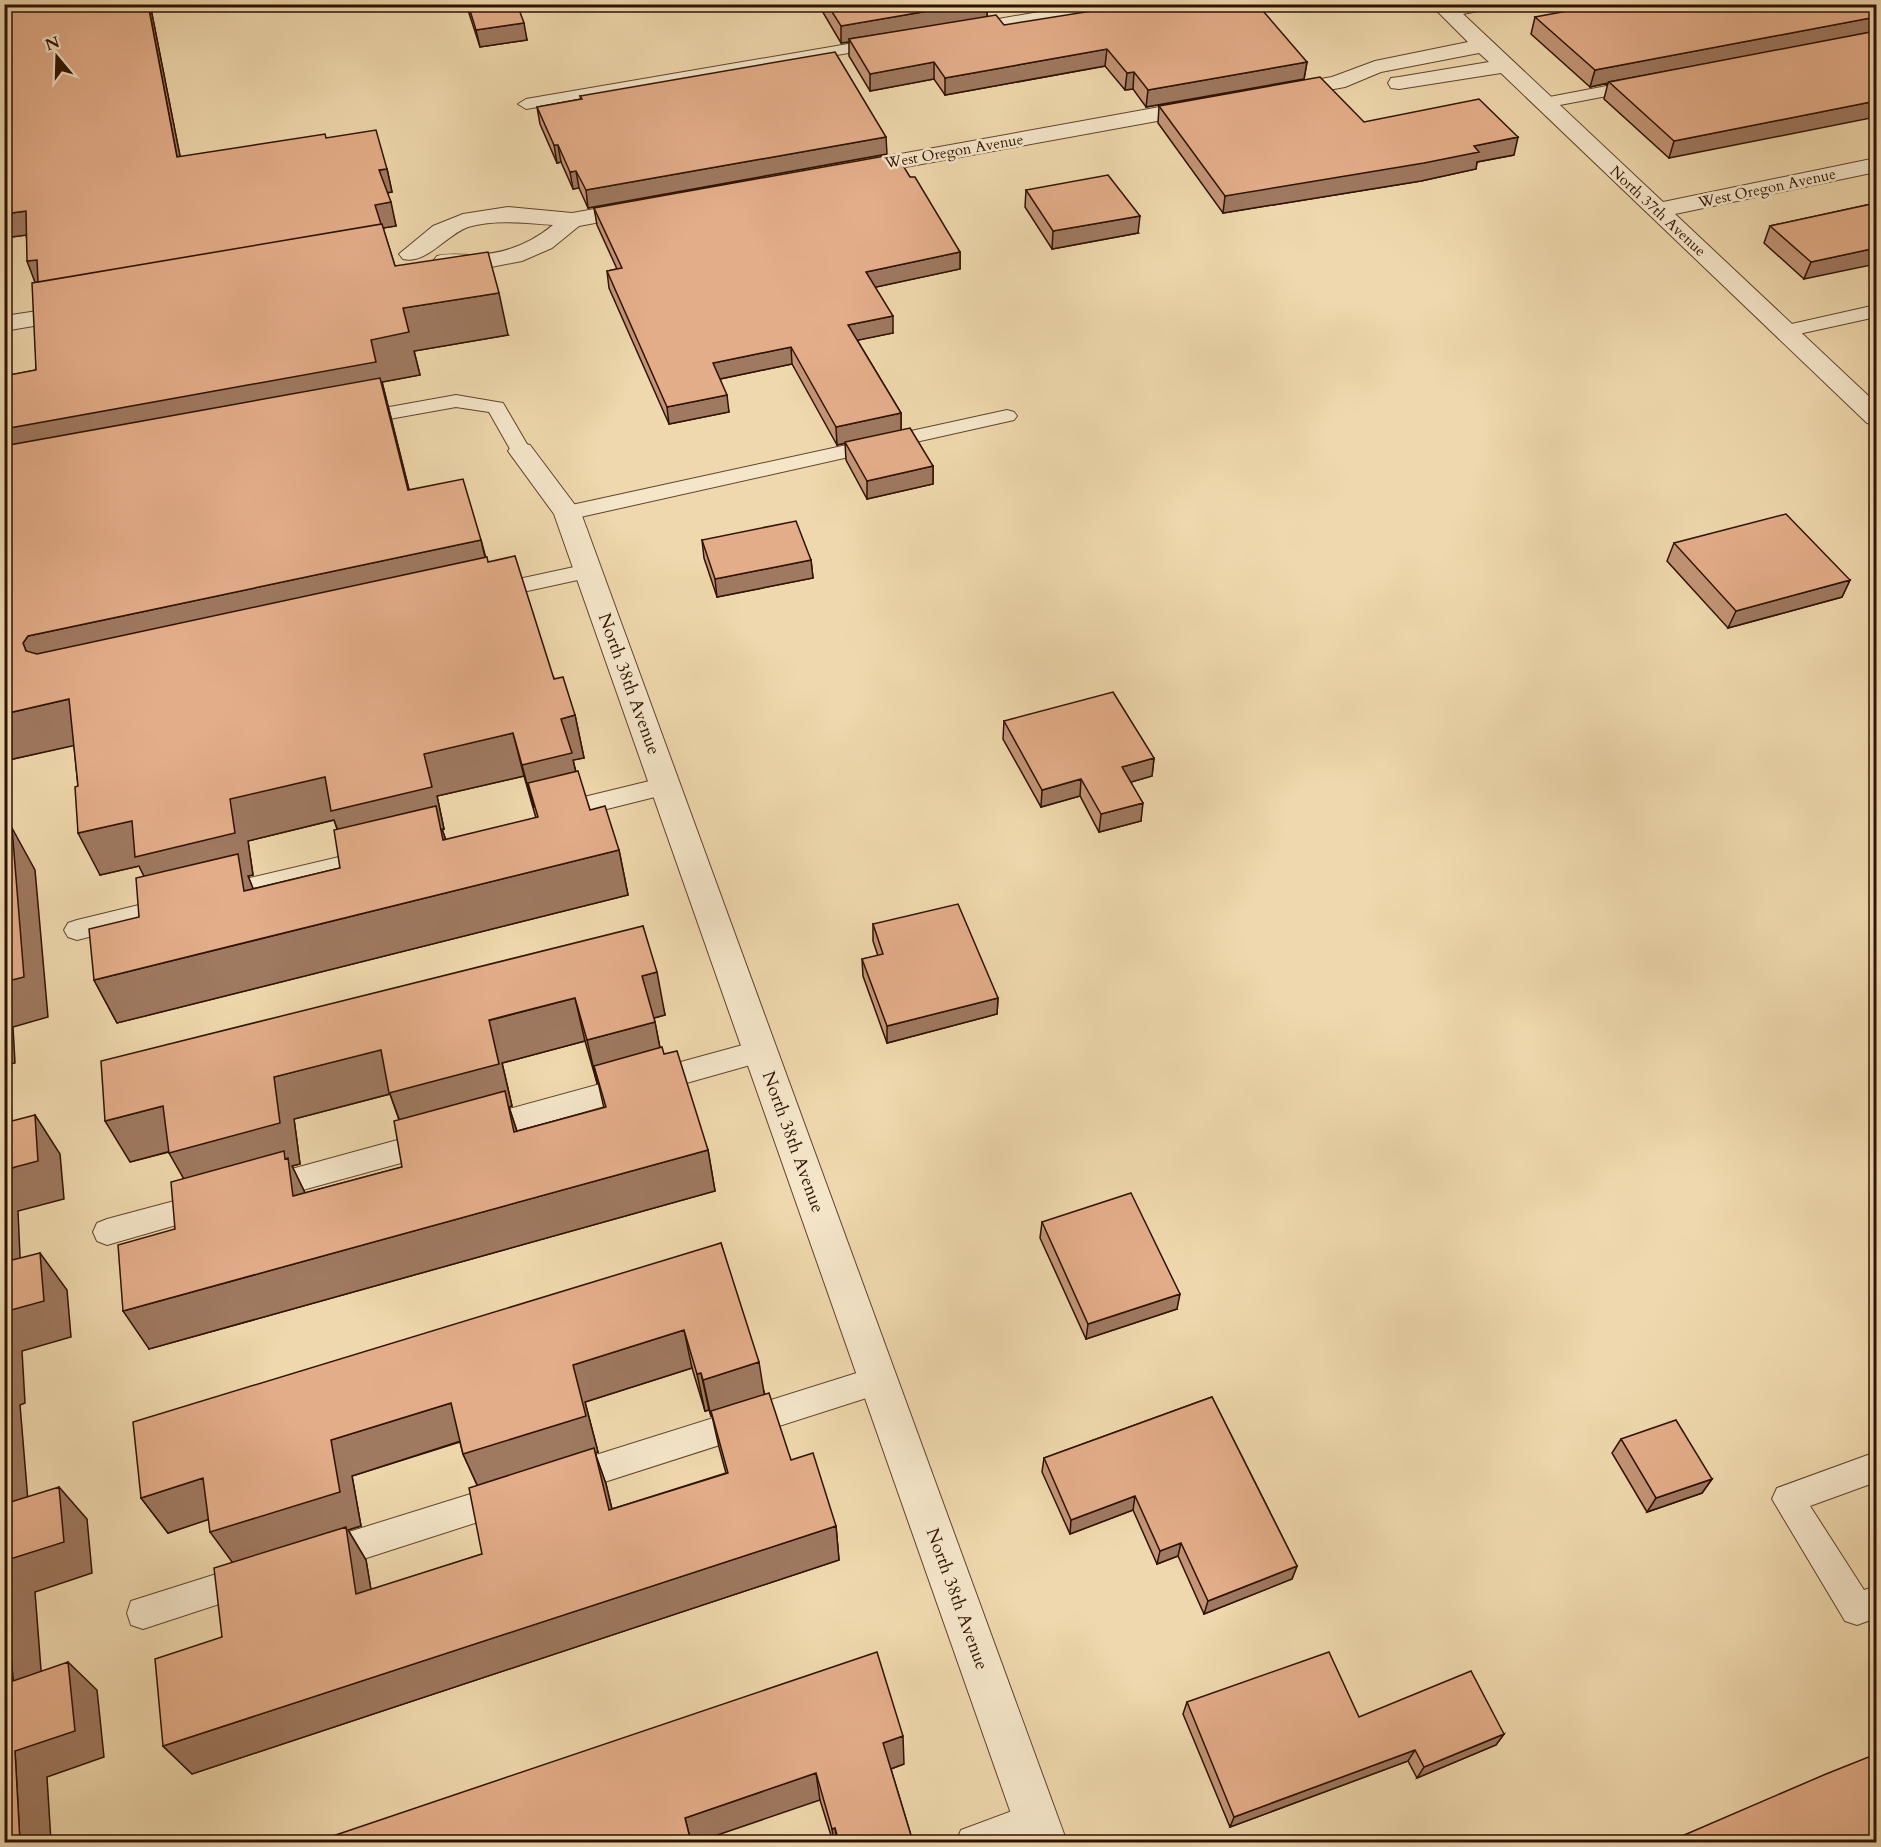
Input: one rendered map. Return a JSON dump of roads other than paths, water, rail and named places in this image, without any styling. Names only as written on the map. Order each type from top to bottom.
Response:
[{"type":"street","points":[[1444,8],[1485,4]]},
{"type":"street","name":"North 37th Avenue","points":[[1444,8],[1486,45],[1544,103],[1876,417]]},
{"type":"street","points":[[1268,95],[1337,82],[1375,67],[1486,45]]},
{"type":"street","points":[[1337,82],[1382,85],[1508,66]]},
{"type":"street","name":"West Oregon Avenue","points":[[838,172],[1221,103]]},
{"type":"street","name":"West Oregon Avenue","points":[[1658,210],[1876,165]]},
{"type":"street","points":[[572,220],[554,239],[530,251],[499,260],[472,263],[399,256],[463,221],[508,214],[572,220],[659,204]]},
{"type":"street","points":[[4,324],[101,308]]},
{"type":"street","name":"North 38th Avenue","points":[[522,451],[567,513],[1040,1831]]},
{"type":"lane","points":[[950,32],[1114,4]]},
{"type":"lane","points":[[525,104],[902,40]]},
{"type":"lane","points":[[1544,103],[1650,83]]},
{"type":"lane","points":[[1785,331],[1876,310]]},
{"type":"lane","points":[[340,422],[456,401],[486,405],[496,407],[522,451]]},
{"type":"lane","points":[[567,513],[1007,416]]},
{"type":"lane","points":[[466,597],[588,571]]},
{"type":"lane","points":[[529,820],[666,786]]},
{"type":"lane","points":[[76,930],[401,851]]},
{"type":"lane","points":[[107,1232],[761,1051]]},
{"type":"lane","points":[[143,1613],[879,1380]]},
{"type":"lane","points":[[1876,1467],[1788,1499],[1857,1609],[1876,1602]]},
{"type":"lane","points":[[973,1842],[1040,1831]]}]
